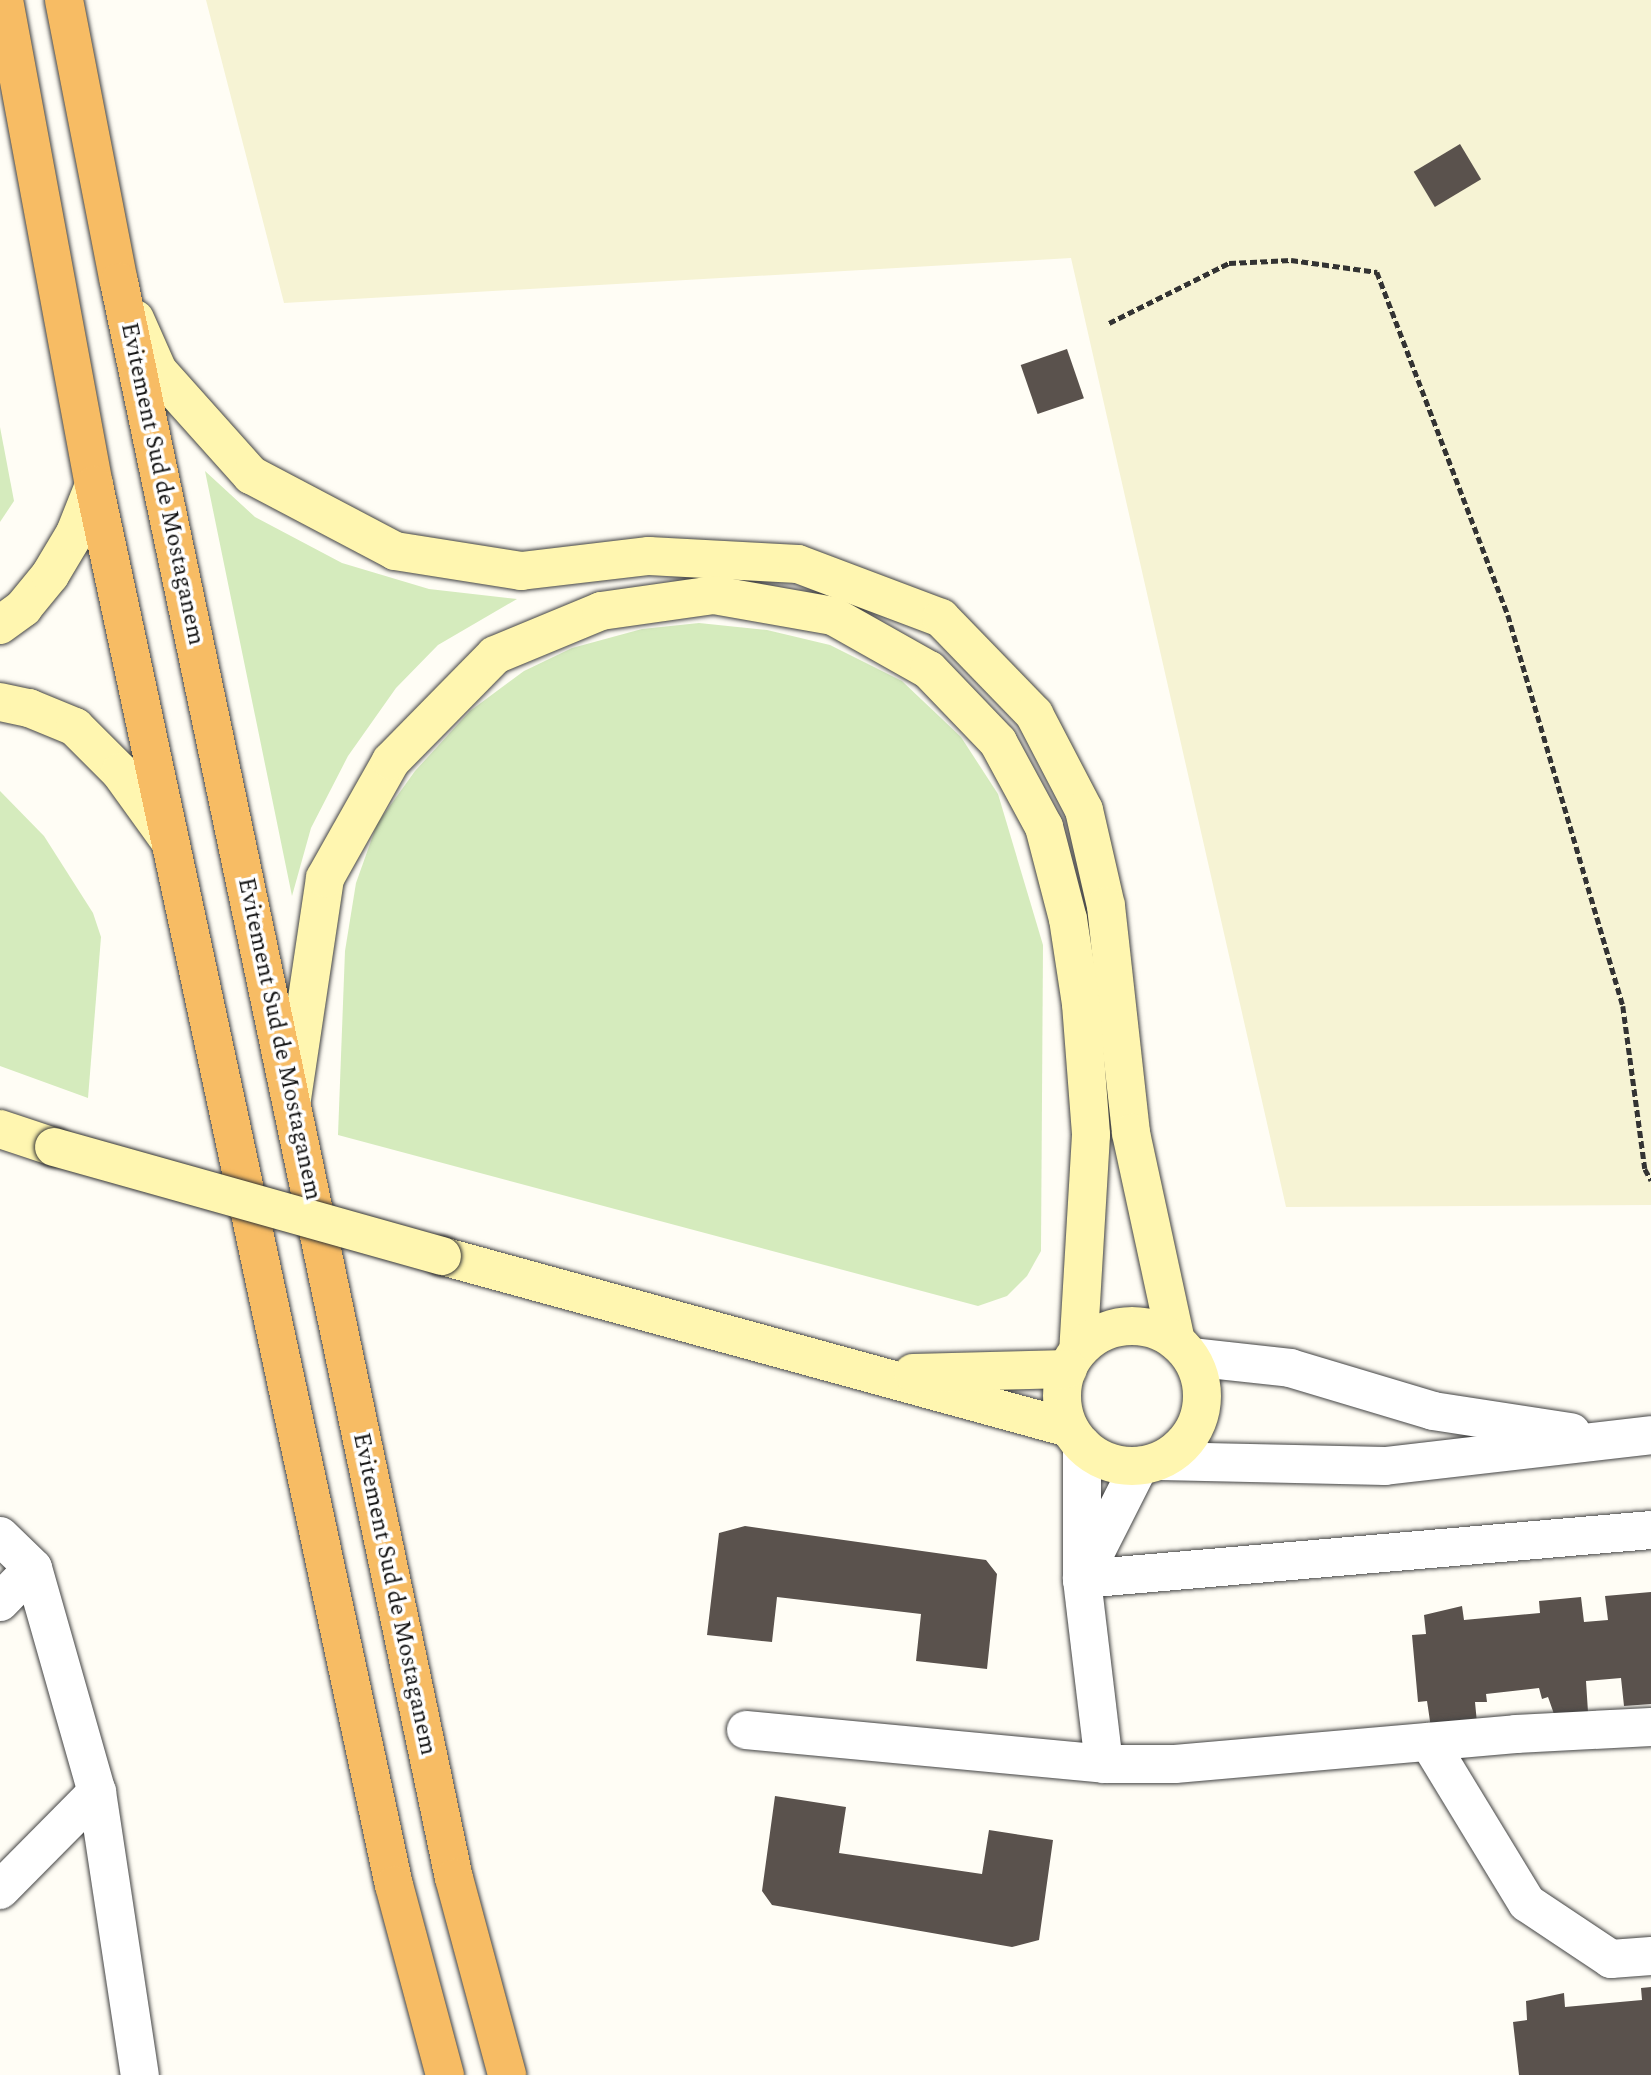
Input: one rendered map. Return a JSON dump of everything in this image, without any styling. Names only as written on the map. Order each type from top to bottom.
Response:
[{"type":"highway","points":[[4,0],[94,485],[169,840],[394,1885],[445,2075]]},
{"type":"highway","name":"Evitement Sud de Mostaganem","points":[[64,0],[119,282],[454,1878],[507,2075]]},
{"type":"main road","points":[[0,1129],[54,1147],[442,1256],[872,1373],[1076,1436],[1098,1458],[1149,1464],[1178,1451],[1200,1416],[1200,1376],[1184,1349],[1131,1133],[1106,906],[1084,810],[1034,714],[941,618],[798,564],[649,556],[521,571],[395,551],[251,475],[158,371],[119,282]]},
{"type":"main road","points":[[0,625],[23,608],[50,575],[75,533],[94,485]]},
{"type":"main road","points":[[292,1099],[325,878],[391,761],[495,656],[601,611],[714,595],[833,616],[929,670],[998,742],[1044,827],[1068,919],[1081,1004],[1091,1135],[1073,1360],[1062,1388],[1076,1436]]},
{"type":"main road","points":[[0,702],[29,708],[75,727],[120,772],[169,840]]},
{"type":"main road","points":[[872,1373],[1073,1360],[1094,1337],[1125,1327],[1157,1331],[1184,1349]]},
{"type":"street","points":[[1184,1349],[1290,1368],[1433,1411],[1636,1437]]},
{"type":"street","points":[[1076,1436],[1082,1579],[1104,1764]]},
{"type":"street","points":[[1082,1579],[1149,1464],[1385,1466],[1636,1437]]},
{"type":"street","points":[[1082,1579],[1651,1530]]},
{"type":"street","points":[[0,1536],[33,1568],[97,1792],[140,2075]]},
{"type":"street","points":[[0,1602],[33,1568]]},
{"type":"street","points":[[747,1730],[1104,1764],[1175,1764],[1429,1742],[1651,1727]]},
{"type":"street","points":[[1429,1742],[1527,1903],[1611,1959],[1651,1956]]},
{"type":"street","points":[[0,1890],[97,1792]]},
{"type":"path","points":[[1109,323],[1228,263],[1291,260],[1377,272],[1508,615],[1623,1006],[1644,1168],[1651,1180]]},
{"type":"shaded area","points":[[206,0],[1651,0],[1651,1205],[1286,1207],[1071,258],[284,303]]},
{"type":"green space","points":[[0,427],[14,501],[0,522]]},
{"type":"green space","points":[[205,471],[255,517],[342,563],[429,589],[517,599],[438,645],[396,688],[348,756],[311,828],[292,896]]},
{"type":"green space","points":[[699,623],[767,630],[830,645],[902,681],[961,737],[998,794],[1043,945],[1041,1251],[1027,1276],[1007,1296],[978,1306],[338,1135],[345,951],[356,883],[377,824],[415,771],[470,711],[524,671],[572,648],[642,629]]},
{"type":"green space","points":[[0,791],[44,836],[93,913],[101,937],[88,1098],[0,1066]]},
{"type":"building","points":[[1460,144],[1481,179],[1435,207],[1414,172]]},
{"type":"building","points":[[1067,349],[1084,398],[1038,414],[1021,365]]},
{"type":"building","points":[[745,1526],[986,1560],[997,1574],[987,1669],[916,1661],[921,1614],[777,1597],[772,1642],[707,1635],[719,1533]]},
{"type":"building","points":[[1651,1592],[1651,1704],[1624,1706],[1621,1678],[1586,1681],[1588,1712],[1554,1714],[1548,1697],[1542,1699],[1539,1688],[1486,1694],[1487,1702],[1475,1702],[1477,1723],[1431,1728],[1427,1701],[1418,1702],[1412,1635],[1426,1634],[1424,1615],[1462,1606],[1464,1620],[1540,1613],[1539,1601],[1581,1597],[1584,1622],[1608,1620],[1605,1596]]},
{"type":"building","points":[[775,1796],[846,1807],[839,1853],[982,1874],[989,1830],[1053,1840],[1039,1940],[1012,1947],[772,1905],[762,1891]]},
{"type":"building","points":[[1651,1987],[1651,2075],[1519,2075],[1513,2022],[1527,2020],[1526,2001],[1564,1993],[1565,2007],[1642,2000],[1641,1988]]}]
